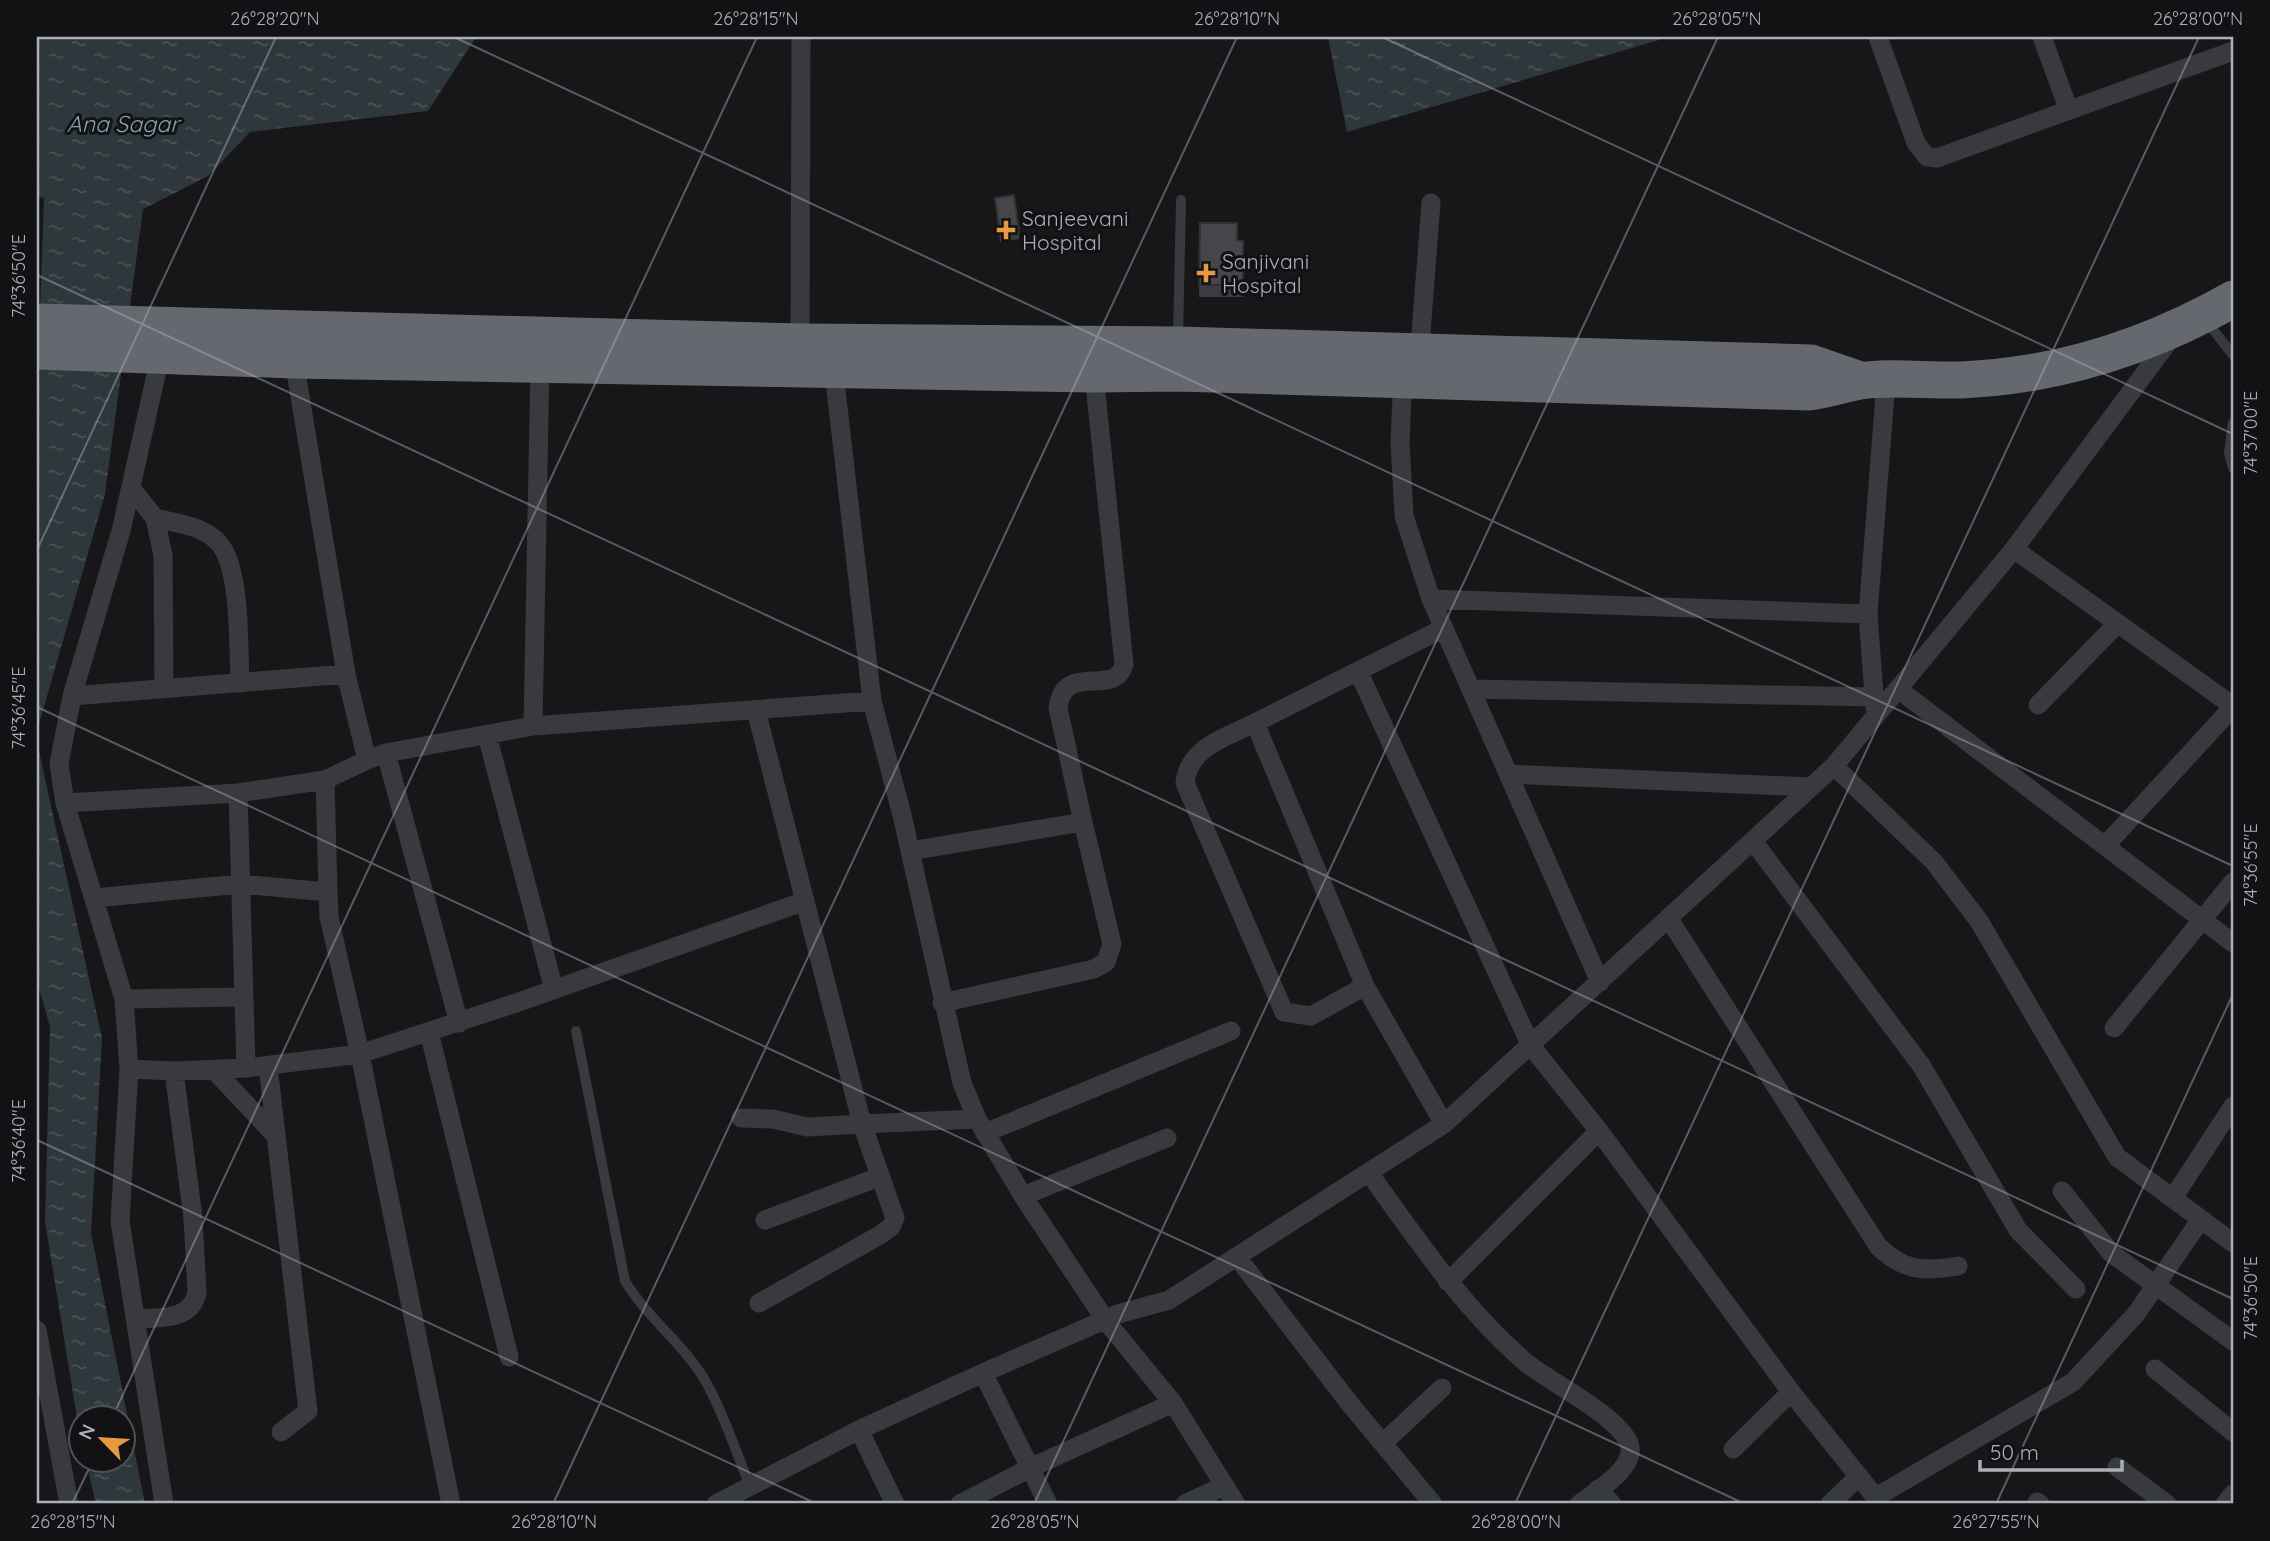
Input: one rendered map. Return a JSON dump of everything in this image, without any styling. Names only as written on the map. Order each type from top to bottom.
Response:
[{"type":"highway","points":[[37,322],[294,360],[540,363],[816,355],[1178,359],[1411,366],[1811,363],[1873,381],[1963,380],[2054,369],[2190,322],[2233,299]]},
{"type":"highway","points":[[37,351],[152,341],[453,331],[1094,374],[1178,359]]},
{"type":"street","points":[[801,37],[816,355],[872,701],[910,851],[962,1083],[981,1126],[1023,1196],[1105,1321],[1173,1404],[1236,1504]]},
{"type":"street","points":[[1878,37],[1916,143],[1927,157],[1953,154],[2068,108],[2233,51]]},
{"type":"street","points":[[2042,37],[2068,108]]},
{"type":"street","points":[[1431,204],[1400,442],[1404,516],[1431,599],[1600,982]]},
{"type":"street","points":[[716,1504],[859,1430],[983,1373],[1118,1314],[1170,1300],[1444,1124],[1834,766],[1875,706],[1898,689],[2014,549],[2190,322]]},
{"type":"street","points":[[152,341],[131,488],[72,696],[59,764],[65,803],[124,999],[129,1069],[120,1221],[164,1504]]},
{"type":"street","points":[[294,360],[346,674],[367,760]]},
{"type":"street","points":[[533,726],[540,363]]},
{"type":"street","points":[[942,1003],[1094,969],[1107,962],[1112,944],[1058,708],[1060,696],[1072,683],[1115,679],[1122,673],[1124,664],[1094,374]]},
{"type":"street","points":[[1873,381],[1868,614],[1875,706]]},
{"type":"street","points":[[131,488],[155,518],[163,555],[164,689]]},
{"type":"street","points":[[155,518],[190,525],[217,541],[227,554],[233,579],[240,683]]},
{"type":"street","points":[[2014,549],[2233,706],[2105,846]]},
{"type":"street","points":[[1431,599],[1868,614]]},
{"type":"street","points":[[2038,705],[2118,623]]},
{"type":"street","points":[[1365,986],[1311,1016],[1284,1012],[1185,783],[1186,771],[1200,751],[1444,628]]},
{"type":"street","points":[[1358,671],[1531,1046],[1598,1131],[1791,1392],[1879,1501],[2073,1382],[2136,1314],[2201,1219]]},
{"type":"street","points":[[72,696],[346,674]]},
{"type":"street","points":[[1471,689],[1875,706]]},
{"type":"street","points":[[1898,689],[2233,943]]},
{"type":"street","points":[[65,803],[238,793],[325,780],[386,753],[533,726],[872,701]]},
{"type":"street","points":[[756,710],[862,1124],[879,1177],[894,1211],[891,1227],[759,1303]]},
{"type":"street","points":[[1255,723],[1365,986],[1444,1124]]},
{"type":"street","points":[[487,735],[554,990]]},
{"type":"street","points":[[386,753],[459,1023]]},
{"type":"street","points":[[1834,766],[1934,862],[1979,921],[2117,1157],[2233,1243]]},
{"type":"street","points":[[1508,774],[1811,787]]},
{"type":"street","points":[[325,780],[329,917],[360,1054],[451,1504]]},
{"type":"street","points":[[238,793],[246,1068]]},
{"type":"street","points":[[910,851],[1083,822]]},
{"type":"street","points":[[1753,841],[1921,1065],[2018,1230],[2076,1289]]},
{"type":"street","points":[[2114,1028],[2204,921],[2233,882]]},
{"type":"street","points":[[95,898],[240,884],[328,892]]},
{"type":"street","points":[[129,1069],[174,1071],[246,1068],[360,1054],[459,1023],[805,901]]},
{"type":"street","points":[[1669,919],[1878,1246],[1903,1266],[1925,1272],[1958,1266]]},
{"type":"street","points":[[124,999],[242,998]]},
{"type":"street","points":[[741,1118],[773,1119],[807,1127],[862,1124],[981,1126],[1231,1031]]},
{"type":"street","points":[[429,1032],[509,1357]]},
{"type":"street","points":[[268,1066],[308,1411],[281,1432]]},
{"type":"street","points":[[214,1070],[276,1136]]},
{"type":"street","points":[[135,1319],[180,1315],[195,1303],[197,1293],[192,1218],[174,1071]]},
{"type":"street","points":[[2173,1198],[2233,1106]]},
{"type":"street","points":[[1448,1282],[1598,1131]]},
{"type":"street","points":[[1023,1196],[1167,1138]]},
{"type":"street","points":[[1369,1172],[1448,1282],[1524,1361],[1612,1423],[1627,1439],[1631,1450],[1626,1465],[1579,1504]]},
{"type":"street","points":[[765,1220],[879,1177]]},
{"type":"street","points":[[2062,1191],[2111,1253],[2233,1341]]},
{"type":"street","points":[[1237,1257],[1433,1504]]},
{"type":"street","points":[[37,1330],[69,1504]]},
{"type":"street","points":[[2155,1370],[2233,1432]]},
{"type":"street","points":[[983,1373],[1048,1504]]},
{"type":"street","points":[[1384,1443],[1442,1388]]},
{"type":"street","points":[[1732,1449],[1791,1392]]},
{"type":"street","points":[[960,1504],[1030,1468],[1173,1404]]},
{"type":"street","points":[[859,1430],[895,1504]]},
{"type":"street","points":[[2118,1467],[2168,1504]]},
{"type":"street","points":[[1830,1504],[1859,1476]]},
{"type":"street","points":[[1185,1504],[1224,1486]]},
{"type":"street","points":[[1598,1489],[1612,1504]]},
{"type":"street","points":[[2225,1504],[2233,1494]]},
{"type":"lane","points":[[1178,359],[1181,200]]},
{"type":"lane","points":[[2190,322],[2233,355]]},
{"type":"lane","points":[[2233,423],[2229,453],[2233,468]]},
{"type":"lane","points":[[576,1031],[625,1281],[641,1308],[682,1349],[706,1382],[750,1486]]},
{"type":"water","name":"Ana Sagar","points":[[37,37],[476,37],[428,111],[250,132],[208,176],[143,209],[105,494],[37,731],[37,396],[44,198],[37,197]]},
{"type":"water","points":[[1328,37],[1669,37],[1347,132]]},
{"type":"water","points":[[37,742],[102,1038],[91,1233],[125,1404],[75,1404],[45,1222],[50,1027],[37,981]]},
{"type":"water","points":[[136,1459],[145,1504],[96,1504],[89,1474],[136,1474]]},
{"type":"building","points":[[1014,195],[1019,231],[1000,234],[995,198]]},
{"type":"building","points":[[1200,223],[1237,223],[1237,240],[1243,241],[1243,285],[1199,285]]},
{"type":"place","name":"Sanjeevani Hospital","points":[[1006,230]]},
{"type":"place","name":"Sanjivani Hospital","points":[[1206,273]]}]
